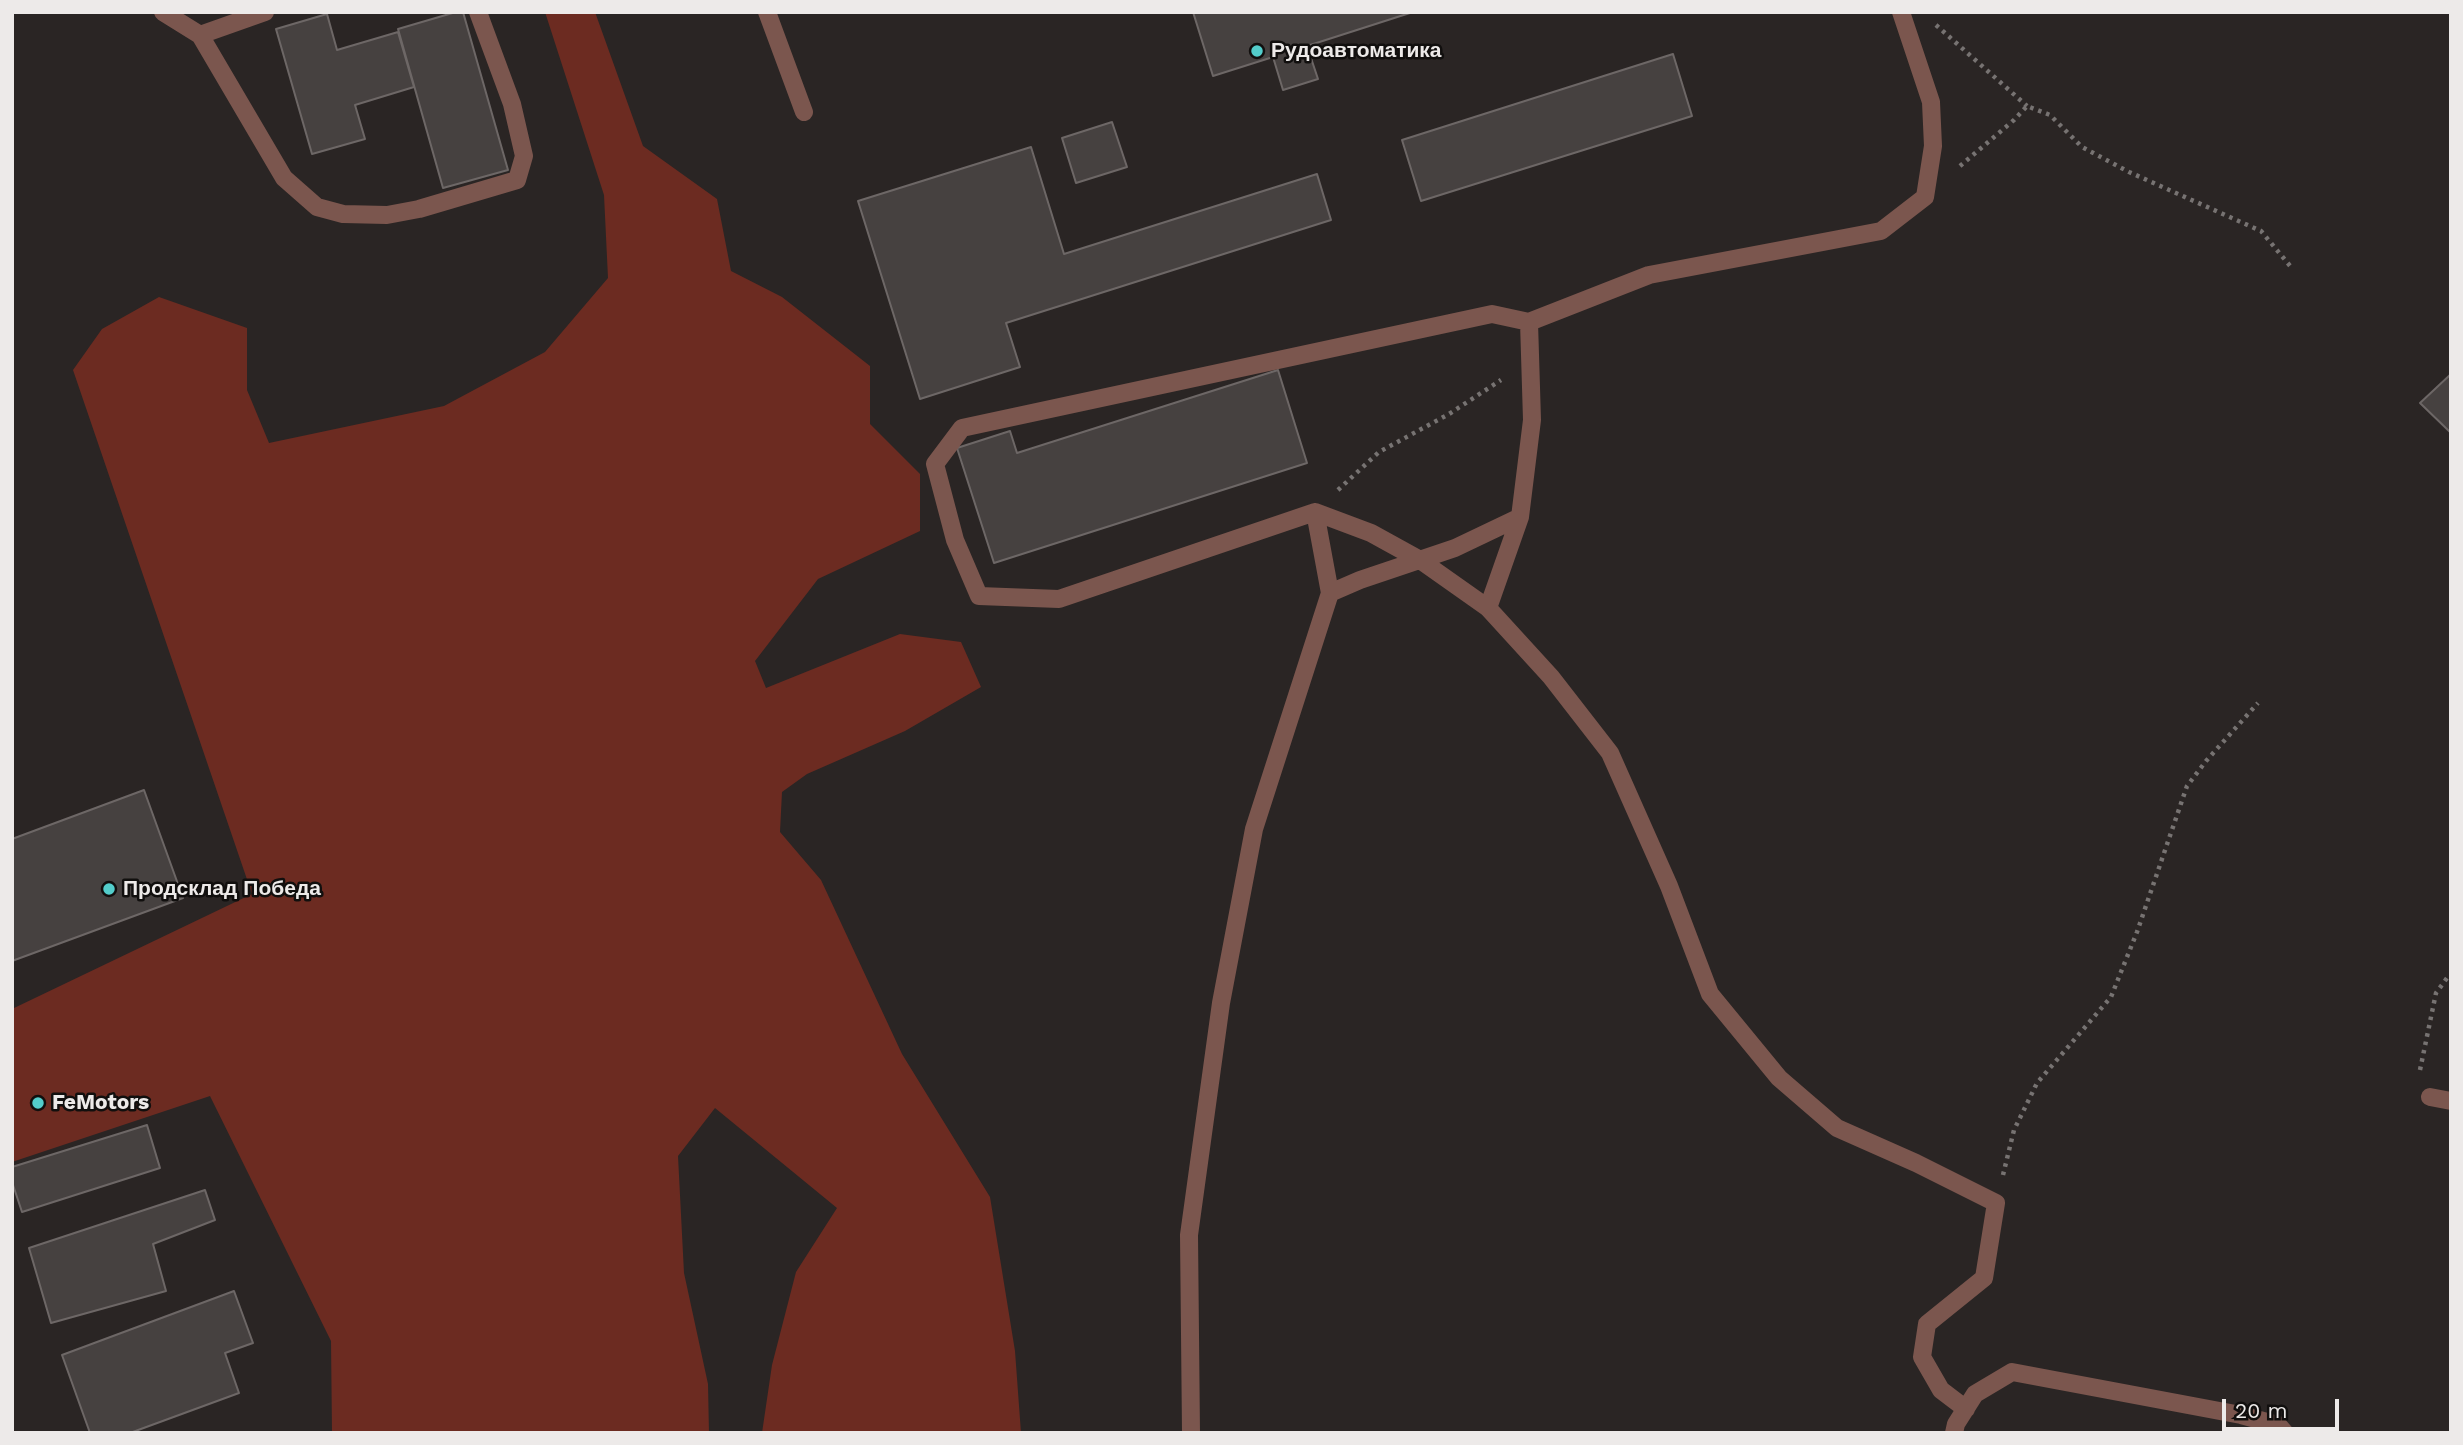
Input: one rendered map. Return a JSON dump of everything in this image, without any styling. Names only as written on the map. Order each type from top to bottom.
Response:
[{"type":"lane","points":[[163,12],[200,35],[284,178],[317,207],[343,214],[387,215],[419,209],[517,180],[524,156],[512,104],[478,12]]},
{"type":"lane","points":[[200,35],[265,12]]},
{"type":"lane","points":[[767,12],[804,113]]},
{"type":"lane","points":[[1901,12],[1931,102],[1933,146],[1926,197],[1881,231],[1649,275],[1529,322],[1492,314],[962,428],[935,464],[955,540],[979,596],[1059,599],[1315,512],[1371,533],[1420,560],[1488,608],[1551,677],[1610,753],[1669,887],[1710,994],[1779,1078],[1837,1128],[1996,1203],[1984,1278],[1927,1324],[1922,1357],[1941,1390],[1966,1409]]},
{"type":"lane","points":[[1488,608],[1520,517],[1532,420],[1529,322]]},
{"type":"lane","points":[[1191,1433],[1189,1235],[1221,1003],[1254,829],[1329,593],[1315,512]]},
{"type":"lane","points":[[1329,593],[1455,548],[1520,517]]},
{"type":"lane","points":[[2430,1097],[2451,1101]]},
{"type":"lane","points":[[1954,1433],[1956,1424],[1975,1394],[2012,1372],[2241,1415],[2278,1425],[2285,1433]]},
{"type":"path","points":[[1932,21],[2027,106],[2050,115],[2082,148],[2129,173],[2261,231],[2291,267]]},
{"type":"path","points":[[1926,197],[2027,106]]},
{"type":"path","points":[[1315,512],[1379,452],[1499,383],[1505,370]]},
{"type":"path","points":[[1996,1203],[2014,1130],[2037,1083],[2111,997],[2137,932],[2188,786],[2213,752],[2258,702]]},
{"type":"path","points":[[2430,1097],[2418,1086],[2421,1064],[2436,993],[2447,978],[2451,978]]},
{"type":"shaded area","points":[[545,12],[595,12],[643,146],[717,199],[731,271],[782,297],[870,366],[870,424],[920,474],[920,531],[818,579],[755,661],[766,688],[900,634],[961,642],[981,687],[905,731],[807,774],[782,792],[780,832],[821,880],[902,1054],[990,1197],[1015,1351],[1021,1433],[762,1433],[772,1365],[796,1272],[837,1208],[715,1108],[678,1156],[684,1273],[708,1384],[709,1433],[332,1433],[331,1341],[210,1096],[12,1162],[12,1009],[252,894],[73,370],[102,329],[159,297],[247,328],[247,390],[269,443],[444,406],[545,352],[608,278],[604,195]]},
{"type":"building","points":[[463,12],[508,170],[443,188],[398,29]]},
{"type":"building","name":"Рудоавтоматика","points":[[1193,12],[1413,12],[1307,46],[1318,79],[1283,90],[1273,57],[1213,76]]},
{"type":"building","points":[[327,14],[337,50],[398,32],[414,87],[355,105],[365,139],[312,154],[276,29]]},
{"type":"building","points":[[1673,54],[1692,116],[1421,201],[1402,140]]},
{"type":"building","points":[[1112,122],[1127,167],[1076,183],[1062,138]]},
{"type":"building","points":[[1031,147],[1064,254],[1317,174],[1331,220],[1006,323],[1020,367],[920,399],[858,201]]},
{"type":"building","points":[[1278,370],[1307,463],[994,563],[957,448],[1010,431],[1017,453]]},
{"type":"building","points":[[2451,374],[2451,433],[2420,403]]},
{"type":"building","points":[[144,790],[183,898],[12,961],[12,839]]},
{"type":"building","points":[[147,1125],[160,1168],[22,1212],[12,1182],[12,1167]]},
{"type":"building","points":[[205,1190],[215,1220],[153,1244],[166,1291],[51,1323],[29,1248]]},
{"type":"building","points":[[234,1291],[253,1343],[225,1353],[239,1393],[130,1433],[90,1433],[62,1355]]},
{"type":"place","name":"Рудоавтоматика","points":[[1257,51]]},
{"type":"place","name":"Продсклад Победа","points":[[109,889]]},
{"type":"place","name":"FeMotors","points":[[38,1103]]}]
